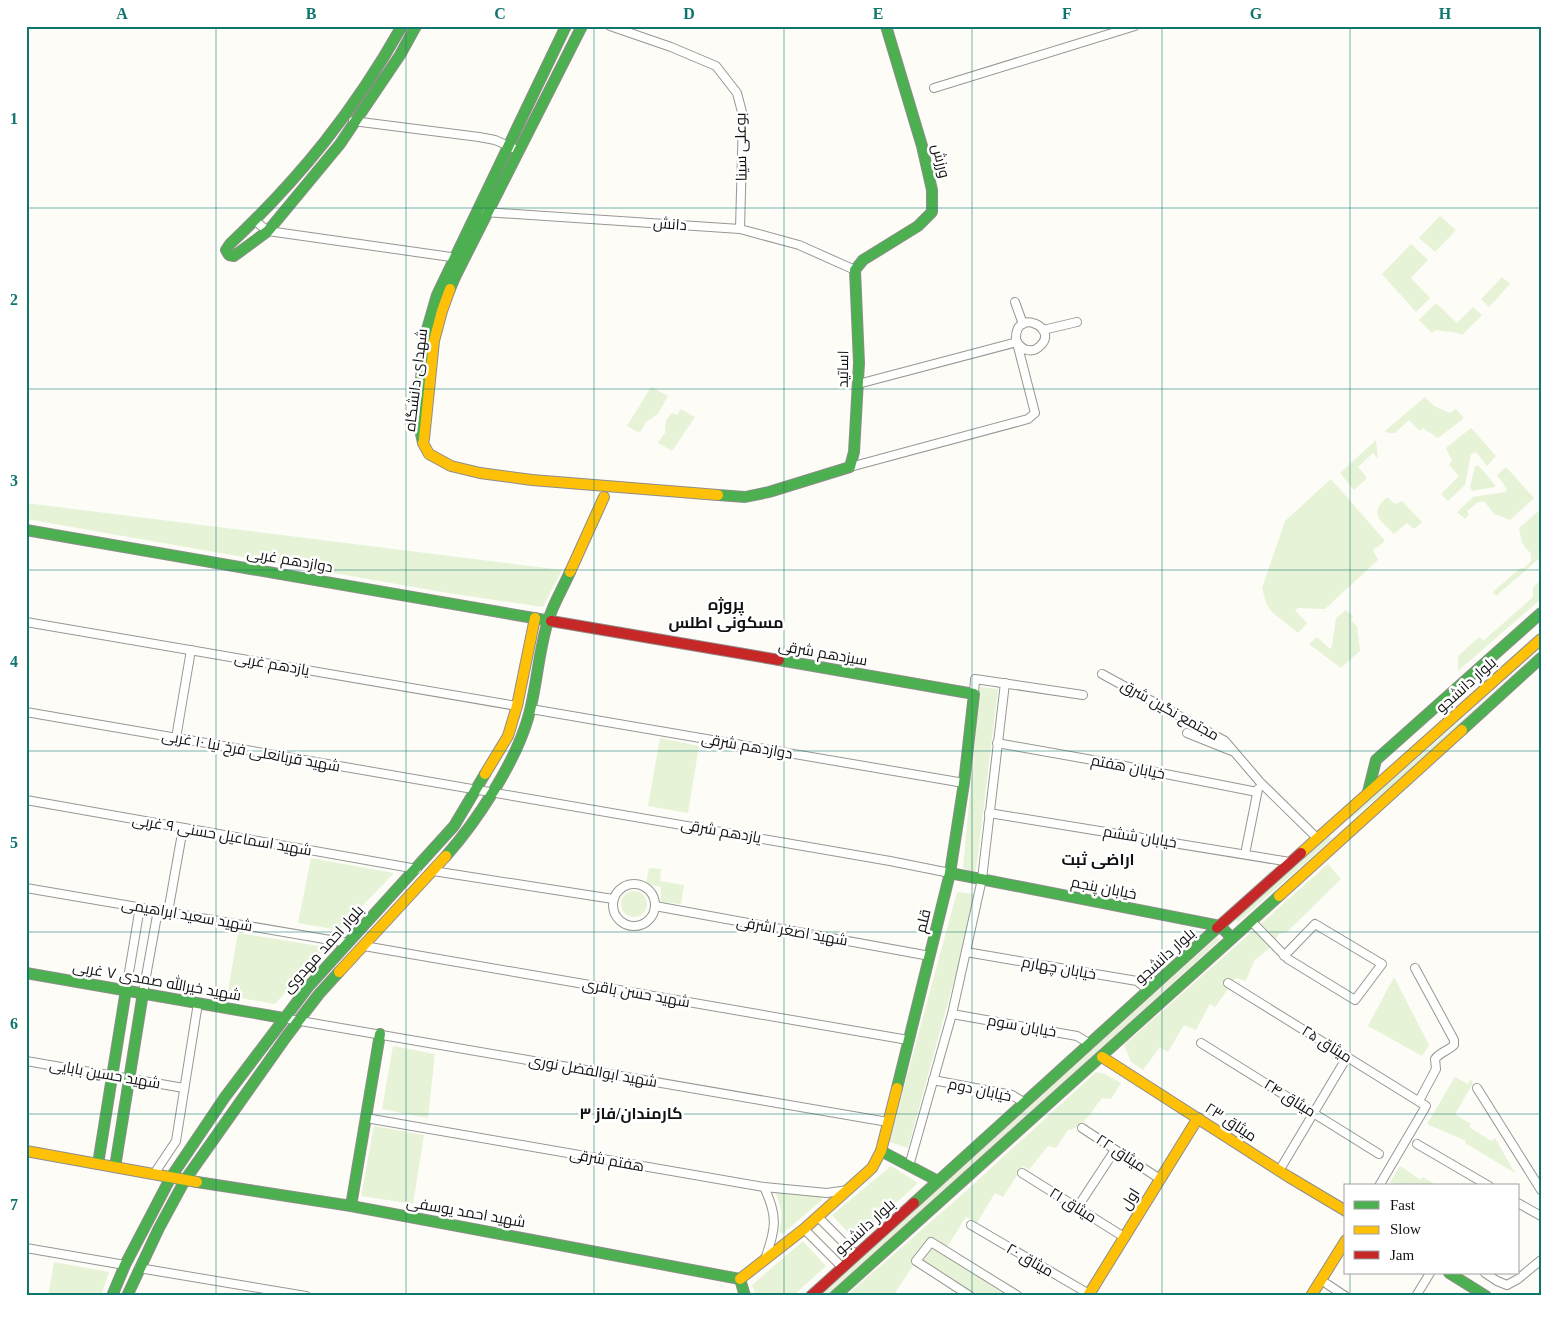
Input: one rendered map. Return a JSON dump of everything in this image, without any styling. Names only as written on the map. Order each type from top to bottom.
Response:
[{"type":"street","points":[[299,184],[268,231],[234,256],[229,255],[226,250],[230,244],[299,184],[340,144],[349,119],[402,26]]},
{"type":"street","points":[[349,119],[400,55],[416,26]]},
{"type":"street","name":"شهدای دانشگاه","points":[[566,26],[477,211],[442,311],[434,341],[424,443],[429,454],[451,466],[480,473],[532,480],[745,497],[768,492],[850,467]]},
{"type":"street","name":"شهدای دانشگاه","points":[[460,258],[489,213],[582,26]]},
{"type":"street","name":"بوعلی سینا","points":[[610,26],[671,47],[716,66],[737,93],[743,116],[740,229]]},
{"type":"street","name":"ورزش","points":[[855,270],[863,260],[918,226],[932,212],[932,190],[922,146],[886,26]]},
{"type":"street","points":[[934,88],[1134,26]]},
{"type":"street","points":[[349,119],[479,137],[508,145],[519,152]]},
{"type":"street","name":"دانش","points":[[477,211],[740,229],[799,245],[855,270]]},
{"type":"street","points":[[255,221],[268,231],[460,258]]},
{"type":"street","name":"اساتید","points":[[850,467],[854,452],[859,363],[855,270]]},
{"type":"street","points":[[1016,302],[1023,324]]},
{"type":"street","points":[[850,467],[1028,419],[1035,413],[1017,342],[1016,332],[1023,324],[1035,322],[1043,330],[1042,343],[1036,349],[1023,349],[1017,342]]},
{"type":"street","points":[[1043,330],[1077,322]]},
{"type":"street","points":[[858,384],[1017,342]]},
{"type":"street","name":"بلوار احمد مهدوی","points":[[127,1296],[159,1228],[186,1180],[237,1105],[319,994],[466,834],[490,792],[506,769],[520,741],[531,709],[548,620],[604,497]]},
{"type":"street","name":"دوازدهم غربی","points":[[26,530],[548,620]]},
{"type":"street","points":[[1368,793],[1376,760],[1541,613]]},
{"type":"street","name":"بلوار احمد مهدوی","points":[[112,1296],[125,1265],[171,1177],[225,1097],[309,986],[454,826],[508,736],[517,706],[535,618]]},
{"type":"street","name":"سیزدهم شرقی","points":[[548,620],[974,694]]},
{"type":"street","name":"یازدهم غربی","points":[[26,622],[517,706]]},
{"type":"street","name":"بلوار دانشجو","points":[[811,1296],[1316,838],[1541,639]]},
{"type":"street","points":[[176,738],[191,650]]},
{"type":"street","name":"بلوار دانشجو","points":[[835,1296],[1102,1057],[1541,658]]},
{"type":"street","name":"مجتمع نگین شرق","points":[[1102,674],[1225,741],[1260,782],[1316,838]]},
{"type":"street","points":[[974,694],[975,679],[1083,696]]},
{"type":"street","points":[[909,1166],[952,1014],[982,879],[1005,683]]},
{"type":"street","name":"قلم","points":[[740,1279],[804,1230],[872,1168],[881,1151],[950,873],[964,783],[974,694]]},
{"type":"street","name":"دوازدهم شرقی","points":[[531,709],[964,783]]},
{"type":"street","name":"شهید قربانعلی فرخ نیا ۱۰ غربی","points":[[26,712],[490,792]]},
{"type":"street","points":[[1187,733],[1234,752]]},
{"type":"street","name":"خیابان هفتم","points":[[998,743],[1257,792]]},
{"type":"street","points":[[1245,854],[1260,782]]},
{"type":"street","name":"یازدهم شرقی","points":[[490,792],[880,859],[950,873]]},
{"type":"street","name":"شهید اسماعیل حسنی ۹ غربی","points":[[26,800],[417,868]]},
{"type":"street","name":"خیابان ششم","points":[[990,813],[1290,862]]},
{"type":"street","points":[[1337,820],[1349,832]]},
{"type":"street","points":[[168,912],[183,828]]},
{"type":"street","points":[[433,871],[613,899]]},
{"type":"street","name":"خیابان پنجم","points":[[950,873],[1220,926]]},
{"type":"street","points":[[629,884],[640,884],[650,890],[655,906],[649,921],[639,926],[628,926],[622,924],[615,916],[612,905],[613,899],[619,890],[629,884]]},
{"type":"street","name":"شهید سعید ابراهیمی","points":[[26,888],[348,943]]},
{"type":"street","name":"شهید اصغر اشرفی","points":[[655,906],[930,956]]},
{"type":"street","points":[[98,1164],[140,907]]},
{"type":"street","points":[[115,1167],[158,910]]},
{"type":"street","points":[[1251,921],[1284,956],[1355,1000],[1382,964],[1315,924],[1284,956]]},
{"type":"street","points":[[1220,926],[1232,938]]},
{"type":"street","name":"شهید حسن باقری","points":[[364,946],[908,1040]]},
{"type":"street","name":"خیابان چهارم","points":[[966,952],[1137,981],[1149,991]]},
{"type":"street","points":[[1415,968],[1454,1040],[1454,1046],[1448,1051],[1439,1054],[1435,1059],[1436,1069],[1418,1101]]},
{"type":"street","name":"شهید خیرالله صمدی ۷ غربی","points":[[26,974],[283,1018]]},
{"type":"street","name":"میثاق ۲۵","points":[[1228,983],[1426,1106],[1380,1184]]},
{"type":"street","points":[[154,1174],[176,1140],[198,1003]]},
{"type":"street","name":"خیابان سوم","points":[[952,1014],[1077,1036],[1090,1044]]},
{"type":"street","name":"شهید ابوالفضل نوری","points":[[283,1018],[888,1122]]},
{"type":"street","points":[[351,1206],[380,1034]]},
{"type":"street","name":"میثاق ۲۴","points":[[1201,1043],[1378,1154]]},
{"type":"street","name":"میثاق ۲۳","points":[[1102,1057],[1279,1171],[1344,1210]]},
{"type":"street","points":[[1279,1171],[1347,1057]]},
{"type":"street","name":"شهید حسین بابایی","points":[[26,1060],[184,1088]]},
{"type":"street","name":"خیابان دوم","points":[[933,1080],[1012,1095],[1025,1103]]},
{"type":"street","points":[[1477,1088],[1541,1190]]},
{"type":"street","name":"هفتم شرقی","points":[[366,1118],[764,1187],[827,1193],[848,1190]]},
{"type":"street","name":"اول","points":[[1088,1295],[1198,1118]]},
{"type":"street","name":"میثاق ۲۲","points":[[1082,1128],[1160,1179]]},
{"type":"street","points":[[1417,1144],[1485,1184]]},
{"type":"street","points":[[1077,1208],[1115,1150]]},
{"type":"street","points":[[881,1151],[938,1181]]},
{"type":"street","name":"شهید احمد یوسفی","points":[[26,1152],[351,1206],[740,1279]]},
{"type":"street","name":"میثاق ۲۱","points":[[1022,1173],[1124,1237]]},
{"type":"street","points":[[764,1187],[772,1203],[774,1217],[773,1236],[765,1259]]},
{"type":"street","points":[[1520,1204],[1541,1216]]},
{"type":"street","points":[[818,1217],[856,1255]]},
{"type":"street","name":"میثاق ۲۰","points":[[971,1225],[1088,1295]]},
{"type":"street","points":[[804,1230],[842,1267]]},
{"type":"street","points":[[970,1296],[916,1261],[932,1242],[1018,1296]]},
{"type":"street","points":[[1311,1296],[1344,1243]]},
{"type":"street","points":[[26,1248],[125,1265]]},
{"type":"street","points":[[1486,1274],[1497,1281],[1507,1284],[1518,1279],[1541,1260]]},
{"type":"street","points":[[139,1268],[306,1296]]},
{"type":"street","points":[[1416,1296],[1429,1274]]},
{"type":"street","points":[[1451,1274],[1486,1296]]},
{"type":"street","points":[[740,1279],[745,1296]]},
{"type":"street","points":[[1327,1284],[1345,1296]]},
{"type":"green space","points":[[1440,216],[1456,230],[1435,252],[1419,238]]},
{"type":"green space","points":[[1411,244],[1428,260],[1411,278],[1430,298],[1416,312],[1382,274]]},
{"type":"green space","points":[[1502,277],[1510,284],[1489,307],[1481,299]]},
{"type":"green space","points":[[1436,303],[1457,323],[1473,307],[1482,315],[1462,335],[1435,330],[1432,333],[1419,320]]},
{"type":"green space","points":[[651,387],[668,396],[658,414],[646,422],[641,431],[638,432],[627,426]]},
{"type":"green space","points":[[1425,397],[1434,406],[1450,413],[1456,409],[1464,418],[1438,438],[1423,428],[1420,431],[1409,420],[1395,433],[1385,431]]},
{"type":"green space","points":[[681,409],[695,417],[672,451],[658,443],[665,433],[666,420],[672,413],[677,415]]},
{"type":"green space","points":[[1471,428],[1496,456],[1487,466],[1476,452],[1471,454],[1465,485],[1448,501],[1441,494],[1459,476],[1449,465],[1452,461],[1446,448]]},
{"type":"green space","points":[[1376,440],[1378,459],[1373,453],[1358,467],[1367,478],[1354,490],[1340,473]]},
{"type":"green space","points":[[1475,466],[1479,466],[1495,487],[1472,491],[1470,487]]},
{"type":"green space","points":[[1506,467],[1534,498],[1510,520],[1494,514],[1485,502],[1478,502],[1467,511],[1469,515],[1465,519],[1457,512],[1473,497],[1505,492],[1507,489],[1497,475]]},
{"type":"green space","points":[[1331,479],[1385,541],[1373,550],[1378,560],[1325,609],[1298,608],[1295,610],[1307,623],[1298,633],[1272,612],[1266,603],[1262,588],[1285,521]]},
{"type":"green space","points":[[1387,497],[1395,504],[1402,501],[1422,522],[1414,529],[1407,523],[1394,534],[1381,521],[1377,512],[1381,503]]},
{"type":"green space","points":[[26,503],[562,570],[543,607],[448,593],[26,519]]},
{"type":"green space","points":[[1541,509],[1541,557],[1496,596],[1493,592],[1531,561],[1531,554],[1522,543],[1519,528]]},
{"type":"green space","points":[[1541,580],[1541,599],[1458,671],[1458,656],[1479,637],[1483,641],[1533,597],[1533,587]]},
{"type":"green space","points":[[1346,610],[1353,616],[1351,621],[1357,626],[1360,651],[1341,668],[1309,644],[1317,637],[1330,649],[1336,618]]},
{"type":"green space","points":[[1541,649],[1541,652],[1400,780],[1350,819],[1348,817],[1482,703]]},
{"type":"green space","points":[[980,687],[998,689],[976,871],[971,872],[963,868]]},
{"type":"green space","points":[[660,738],[699,746],[688,813],[648,806]]},
{"type":"green space","points":[[1329,836],[1332,839],[1238,922],[1235,920]]},
{"type":"green space","points":[[311,858],[394,873],[339,930],[298,923]]},
{"type":"green space","points":[[1328,864],[1341,879],[1287,932],[1279,934],[1272,946],[1254,961],[1246,981],[1236,978],[1215,1007],[1210,1004],[1196,1030],[1184,1025],[1168,1052],[1160,1047],[1143,1070],[1131,1062],[1124,1045]]},
{"type":"green space","points":[[649,868],[661,869],[660,881],[684,885],[681,904],[661,902],[661,887],[646,884]]},
{"type":"green space","points":[[634,891],[643,895],[647,904],[643,913],[634,917],[625,913],[621,904],[625,895]]},
{"type":"green space","points":[[957,892],[974,894],[964,944],[908,1148],[889,1142]]},
{"type":"green space","points":[[238,933],[326,947],[275,1004],[227,996]]},
{"type":"green space","points":[[1217,937],[1220,940],[827,1296],[820,1296]]},
{"type":"green space","points":[[1394,977],[1429,1045],[1422,1056],[1368,1026]]},
{"type":"green space","points":[[393,1046],[435,1054],[428,1118],[382,1109]]},
{"type":"green space","points":[[1096,1072],[1105,1074],[1121,1083],[1111,1099],[1102,1098],[1079,1126],[1068,1130],[1056,1148],[1048,1146],[1029,1170],[1023,1166],[1003,1197],[995,1193],[977,1223],[966,1217],[947,1247],[933,1239],[929,1241],[893,1296],[846,1296],[967,1190]]},
{"type":"green space","points":[[1455,1077],[1468,1084],[1471,1079],[1473,1083],[1455,1114],[1471,1124],[1469,1127],[1491,1141],[1495,1138],[1515,1173],[1465,1143],[1466,1141],[1427,1124]]},
{"type":"green space","points":[[374,1126],[424,1135],[413,1204],[361,1196]]},
{"type":"green space","points":[[891,1166],[918,1183],[855,1240],[832,1215]]},
{"type":"green space","points":[[1400,1166],[1421,1180],[1423,1177],[1435,1184],[1394,1184],[1390,1182]]},
{"type":"green space","points":[[779,1190],[821,1197],[822,1200],[782,1234],[779,1231],[781,1208],[776,1195]]},
{"type":"green space","points":[[803,1241],[826,1266],[793,1296],[756,1296],[752,1285]]},
{"type":"green space","points":[[931,1247],[1011,1296],[978,1296],[923,1261]]},
{"type":"green space","points":[[54,1262],[109,1272],[101,1296],[48,1296]]},
{"type":"traffic: fast","points":[[402,26],[365,86],[325,142],[280,194],[230,244],[226,250],[229,255],[234,256],[268,231],[340,144],[400,55],[416,26]]},
{"type":"traffic: fast","points":[[423,443],[418,420],[424,340],[437,295],[566,26]]},
{"type":"traffic: fast","points":[[450,289],[582,26]]},
{"type":"traffic: fast","points":[[718,495],[745,497],[769,492],[850,467],[854,452],[859,363],[855,270],[863,260],[918,226],[932,212],[932,190],[922,146],[886,26]]},
{"type":"traffic: fast","points":[[26,530],[551,621]]},
{"type":"traffic: fast","points":[[446,856],[482,809],[514,754],[528,718],[548,621],[570,572]]},
{"type":"traffic: fast","points":[[1368,792],[1376,760],[1541,613]]},
{"type":"traffic: fast","points":[[1462,730],[1541,658]]},
{"type":"traffic: fast","points":[[779,660],[974,694],[964,783],[950,873],[897,1088]]},
{"type":"traffic: fast","points":[[112,1296],[125,1265],[171,1177],[225,1097],[309,986],[454,826],[485,774]]},
{"type":"traffic: fast","points":[[950,873],[1220,926],[1232,938]]},
{"type":"traffic: fast","points":[[835,1296],[1279,896]]},
{"type":"traffic: fast","points":[[914,1203],[1217,928]]},
{"type":"traffic: fast","points":[[127,1296],[159,1228],[185,1180],[286,1037],[319,994],[339,972]]},
{"type":"traffic: fast","points":[[26,973],[283,1018]]},
{"type":"traffic: fast","points":[[98,1164],[126,990]]},
{"type":"traffic: fast","points":[[115,1167],[143,993]]},
{"type":"traffic: fast","points":[[351,1206],[380,1034]]},
{"type":"traffic: fast","points":[[881,1151],[938,1181]]},
{"type":"traffic: fast","points":[[197,1182],[351,1206],[740,1279]]},
{"type":"traffic: fast","points":[[1451,1274],[1486,1296]]},
{"type":"traffic: fast","points":[[740,1279],[745,1296]]},
{"type":"traffic: slow","points":[[424,439],[434,341],[450,289]]},
{"type":"traffic: slow","points":[[423,443],[429,454],[451,466],[480,473],[532,480],[718,495]]},
{"type":"traffic: slow","points":[[570,572],[604,497]]},
{"type":"traffic: slow","points":[[485,774],[508,736],[517,706],[535,618]]},
{"type":"traffic: slow","points":[[1301,853],[1541,639]]},
{"type":"traffic: slow","points":[[1279,896],[1462,730]]},
{"type":"traffic: slow","points":[[339,972],[446,856]]},
{"type":"traffic: slow","points":[[1102,1057],[1289,1177],[1344,1210]]},
{"type":"traffic: slow","points":[[740,1279],[804,1229],[872,1168],[881,1151],[897,1088]]},
{"type":"traffic: slow","points":[[1088,1296],[1198,1118]]},
{"type":"traffic: slow","points":[[26,1151],[197,1182]]},
{"type":"traffic: slow","points":[[1311,1296],[1344,1243]]},
{"type":"traffic: jam","points":[[551,621],[779,660]]},
{"type":"traffic: jam","points":[[1217,928],[1301,853]]},
{"type":"traffic: jam","points":[[811,1296],[914,1203]]},
{"type":"district","name":"پروژه مسکونی اطلس","points":[[726,613]]},
{"type":"district","name":"اراضی ثبت","points":[[1098,859]]},
{"type":"district","name":"کارمندان/فاز ۳","points":[[631,1113]]}]
